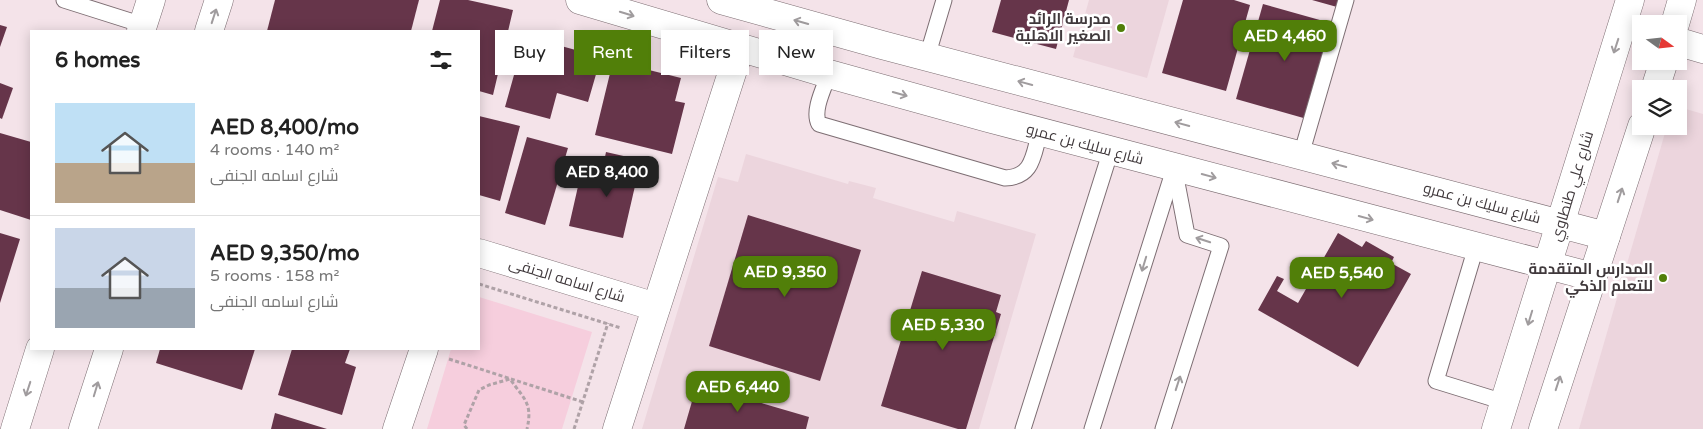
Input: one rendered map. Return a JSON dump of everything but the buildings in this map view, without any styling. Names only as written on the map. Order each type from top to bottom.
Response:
[{"type":"street","points":[[209,30],[218,0]]},
{"type":"street","name":"شارع سليك بن عمرو","points":[[580,0],[680,30]]},
{"type":"street","name":"شارع سليك بن عمرو","points":[[721,0],[882,45],[1606,236]]},
{"type":"street","name":"شارع علي طنطاوي","points":[[1496,429],[1630,0]]},
{"type":"street","points":[[1678,15],[1682,0]]},
{"type":"street","points":[[866,84],[884,75],[889,60],[882,45]]},
{"type":"street","points":[[1688,45],[1703,49]]},
{"type":"street","points":[[617,429],[731,75]]},
{"type":"street","name":"شارع سليك بن عمرو","points":[[833,75],[1040,132],[1593,277]]},
{"type":"street","points":[[988,118],[977,108],[974,96],[981,82],[997,75]]},
{"type":"street","points":[[1543,429],[1639,135]]},
{"type":"street","name":"شارع اسامه الجنفى","points":[[480,253],[656,307]]},
{"type":"street","points":[[15,429],[40,350]]},
{"type":"street","points":[[83,429],[108,350]]},
{"type":"street","points":[[397,429],[436,354]]},
{"type":"lane","points":[[64,0],[145,19]]},
{"type":"lane","points":[[927,57],[944,0]]},
{"type":"lane","points":[[1301,155],[1346,0]]},
{"type":"lane","points":[[829,75],[817,112],[816,119],[819,124],[1005,178],[1017,178],[1028,169],[1040,132]]},
{"type":"lane","points":[[1023,429],[1111,150]]},
{"type":"lane","points":[[1092,429],[1174,167]]},
{"type":"lane","points":[[1163,429],[1221,246],[1187,235],[1174,167]]},
{"type":"lane","points":[[1476,247],[1436,382],[1504,402]]},
{"type":"path","points":[[480,284],[608,323],[574,429]]},
{"type":"path","points":[[436,354],[583,402]]},
{"type":"path","points":[[467,429],[464,425],[479,390],[489,384],[510,379]]},
{"type":"path","points":[[510,379],[526,402],[530,414],[527,429]]},
{"type":"shaded area","name":"مدرسة الرائد الصغير الاهلية","points":[[1089,0],[1169,0],[1147,78],[1073,57]]},
{"type":"shaded area","name":"المدارس المتقدمة للتعلم الذكي","points":[[1687,109],[1703,114],[1703,429],[1579,429],[1664,135],[1687,135]]},
{"type":"shaded area","points":[[746,154],[848,184],[849,181],[876,188],[873,198],[954,222],[957,211],[1036,234],[979,429],[642,429],[718,177],[738,182]]},
{"type":"shaded area","points":[[480,297],[592,332],[562,429],[427,429],[451,350],[480,350]]},
{"type":"place","name":"مدرسة الرائد الصغير الاهلية","points":[[1121,28]]},
{"type":"place","name":"المدارس المتقدمة للتعلم الذكي","points":[[1663,278]]}]
